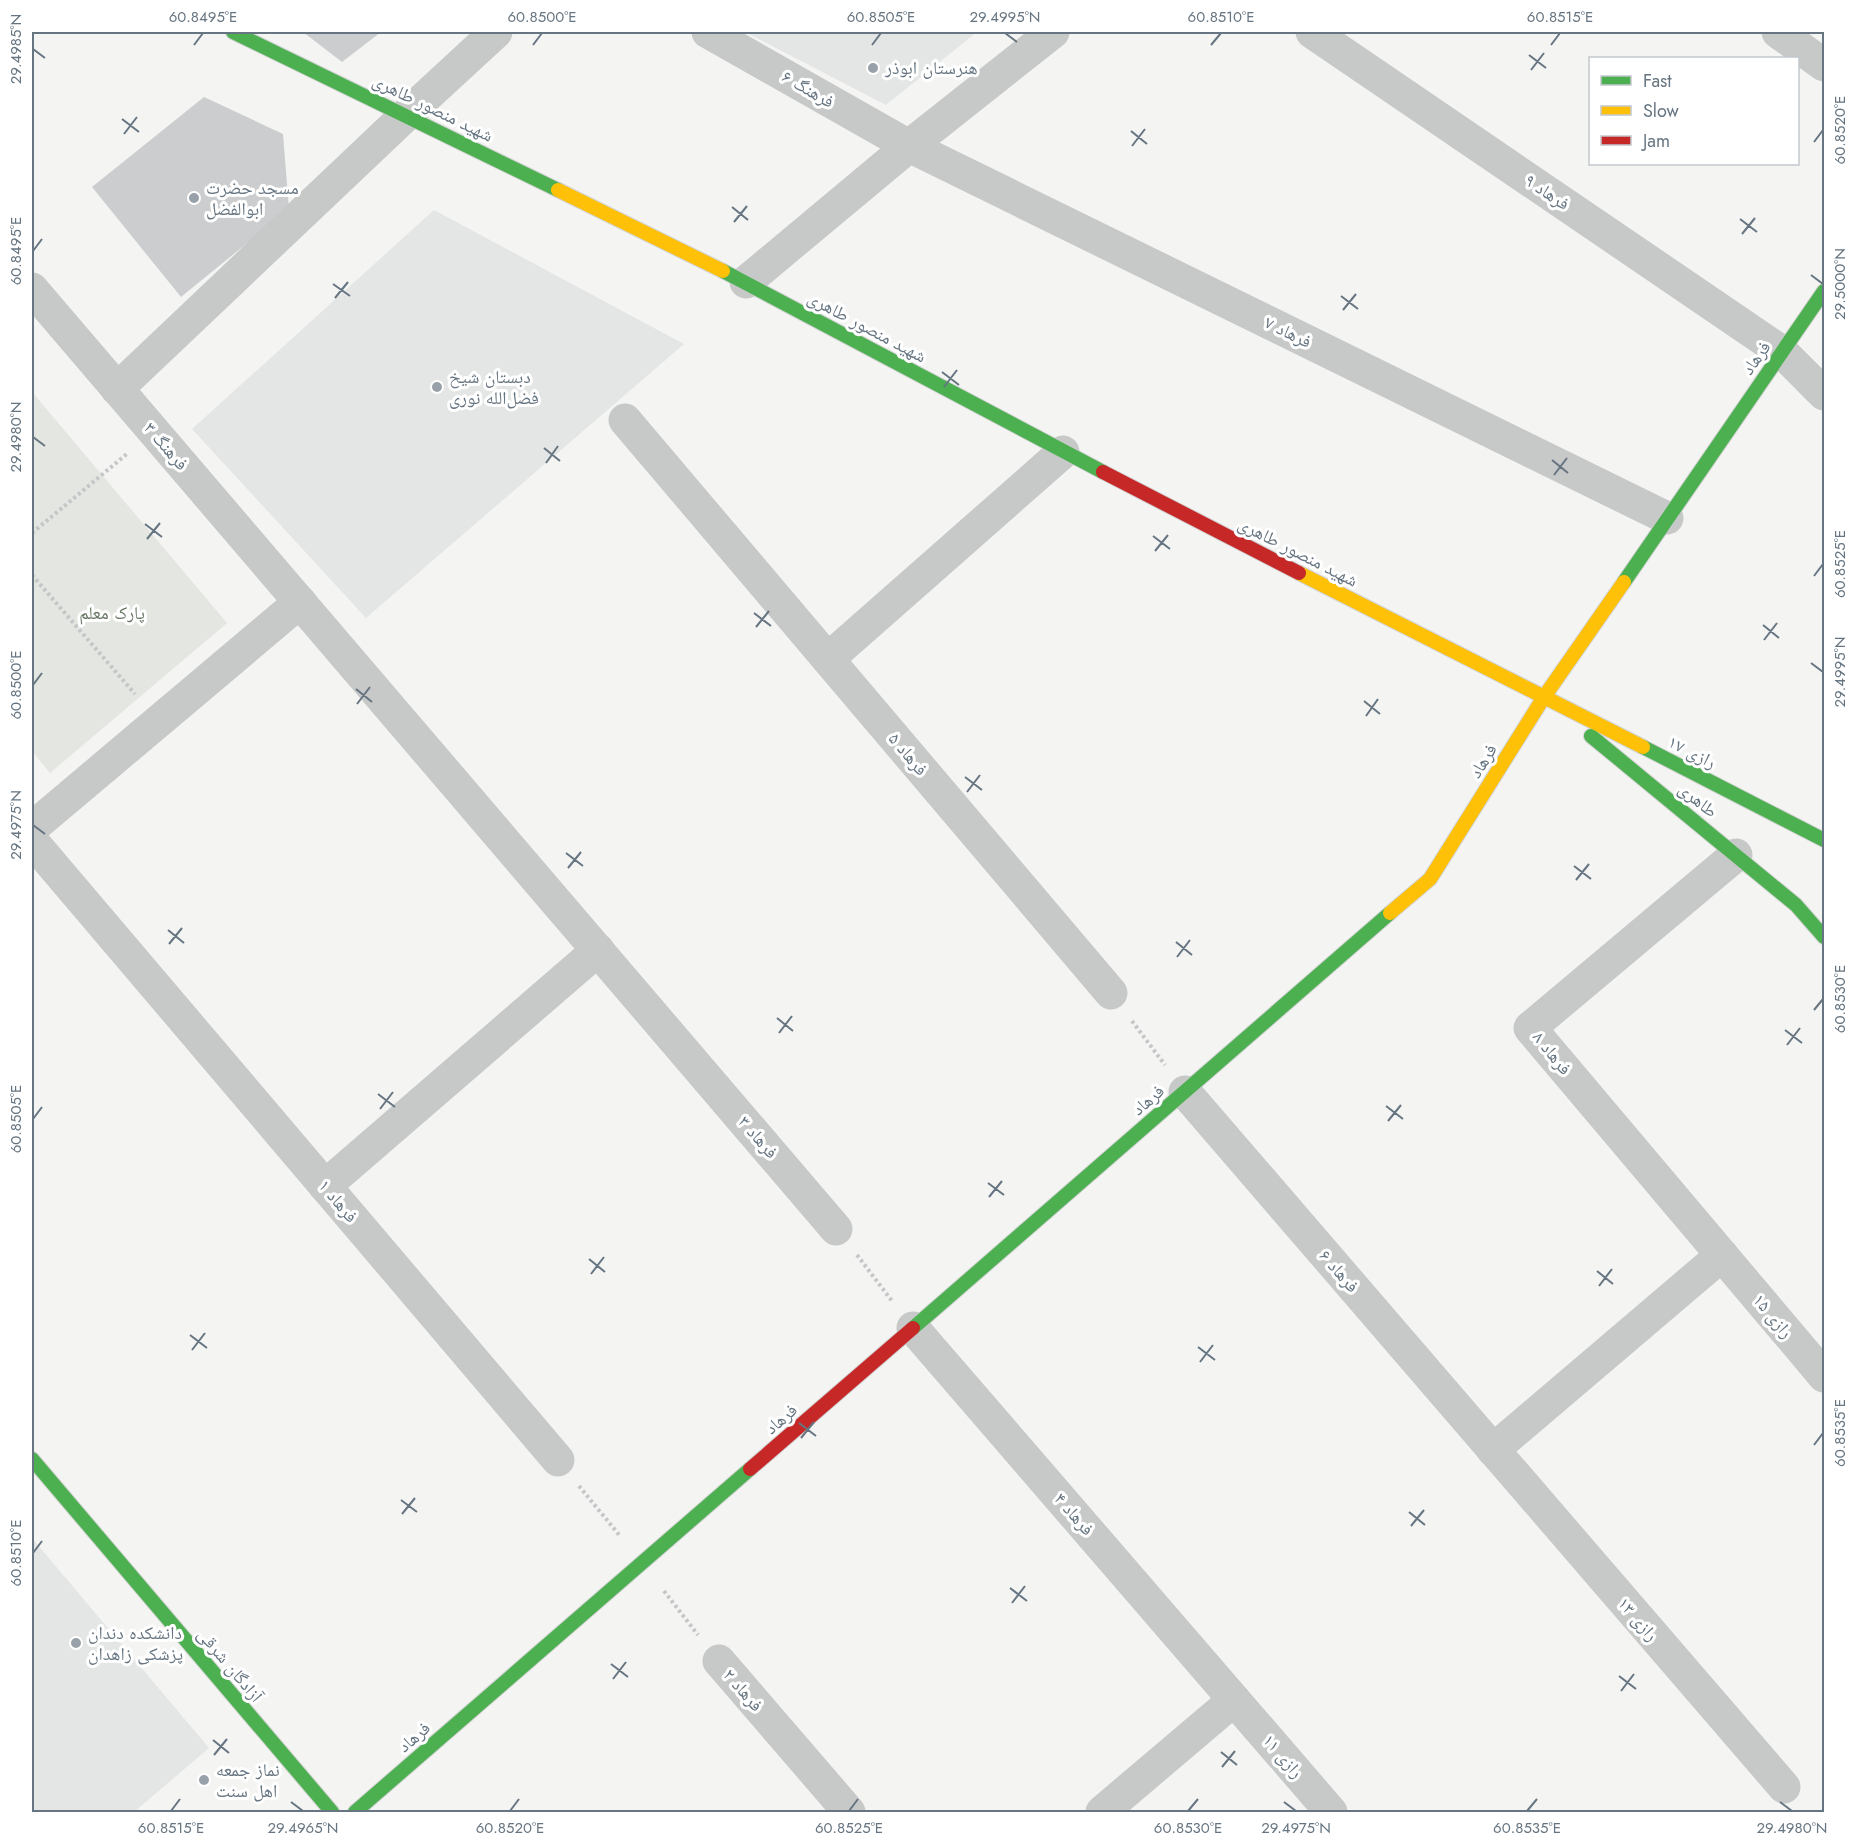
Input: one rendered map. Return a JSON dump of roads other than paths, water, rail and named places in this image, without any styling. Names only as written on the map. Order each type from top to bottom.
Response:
[{"type":"street","name":"شهید منصور طاهری","points":[[233,32],[746,282],[1063,452],[1544,697]]},
{"type":"street","points":[[117,389],[496,32]]},
{"type":"street","name":"فرهنگ ۶","points":[[708,32],[909,146]]},
{"type":"street","points":[[746,282],[909,146],[1053,32]]},
{"type":"street","name":"فرهاد ۹","points":[[1312,32],[1782,352],[1824,394]]},
{"type":"street","points":[[1778,32],[1824,65]]},
{"type":"street","name":"فرهاد ۷","points":[[909,146],[1667,518]]},
{"type":"street","name":"فرهنگ ۳","points":[[32,289],[598,950]]},
{"type":"street","name":"فرهاد","points":[[355,1812],[1430,879],[1544,697],[1824,291]]},
{"type":"street","name":"فرهاد ۵","points":[[626,420],[1112,993]]},
{"type":"street","points":[[828,659],[1063,452]]},
{"type":"street","points":[[32,828],[300,602]]},
{"type":"street","name":"رازی ۱۷","points":[[1544,697],[1824,840]]},
{"type":"street","name":"طاهری","points":[[1544,697],[1796,905],[1824,936]]},
{"type":"street","name":"فرهاد ۱","points":[[32,842],[558,1460]]},
{"type":"street","name":"فرهاد ۸","points":[[1722,1255],[1530,1028],[1736,855]]},
{"type":"street","points":[[325,1186],[598,950]]},
{"type":"street","name":"فرهاد ۳","points":[[598,950],[836,1229]]},
{"type":"street","name":"فرهاد ۶","points":[[1185,1092],[1493,1450]]},
{"type":"street","points":[[1493,1450],[1722,1255]]},
{"type":"street","name":"رازی ۱۵","points":[[1722,1255],[1824,1376]]},
{"type":"street","name":"فرهاد ۴","points":[[913,1328],[1234,1700]]},
{"type":"street","name":"رازی ۱۳","points":[[1493,1450],[1784,1787]]},
{"type":"street","name":"آزادگان شرقی","points":[[32,1459],[332,1812]]},
{"type":"street","name":"فرهاد ۲","points":[[719,1661],[849,1812]]},
{"type":"street","points":[[1102,1812],[1234,1700]]},
{"type":"street","name":"رازی ۱۱","points":[[1234,1700],[1331,1812]]},
{"type":"place","name":"هنرستان ابوذر","points":[[873,68]]},
{"type":"place","name":"مسجد حضرت ابوالفضل","points":[[194,198]]},
{"type":"place","name":"دبستان شیخ فضل‌الله نوری","points":[[437,387]]},
{"type":"place","name":"دانشکده دندان پزشکی زاهدان","points":[[76,1643]]},
{"type":"place","name":"نماز جمعه اهل سنت","points":[[204,1780]]},
{"type":"park label","name":"پارک معلم","points":[[112,613]]}]
